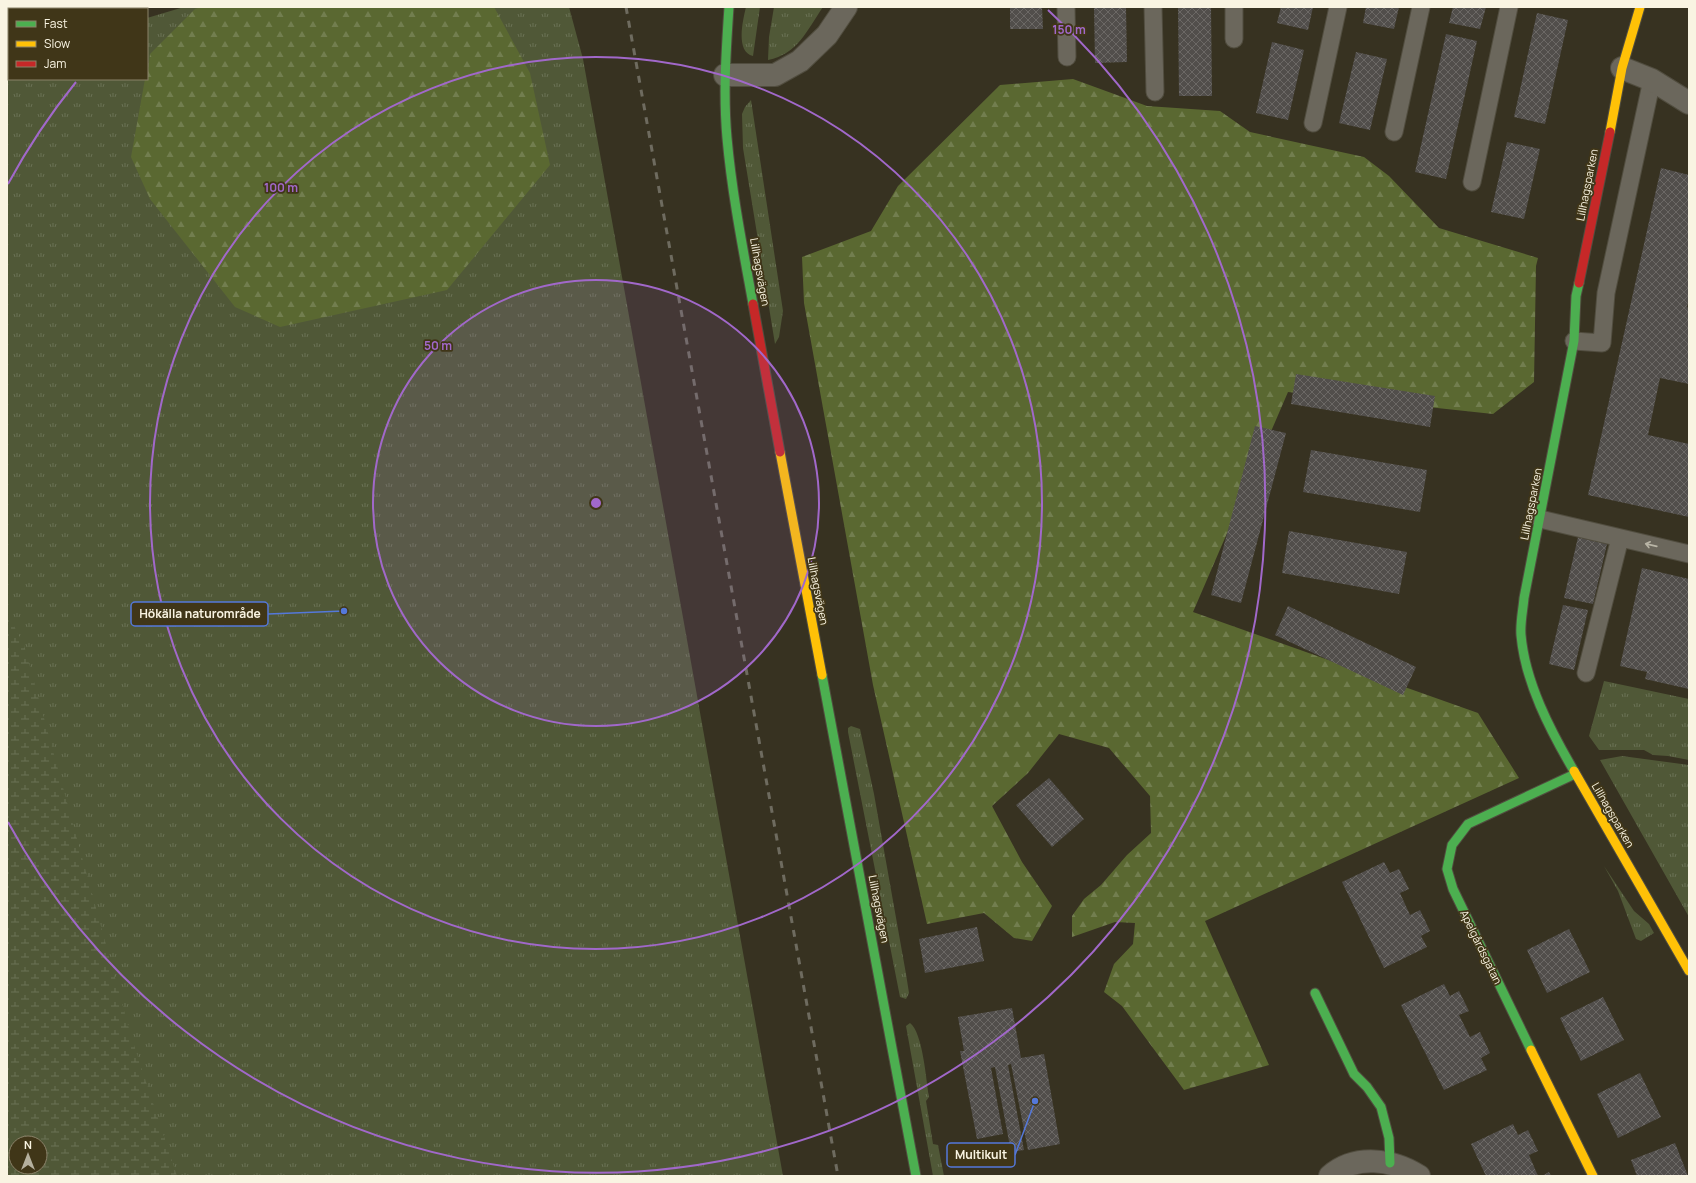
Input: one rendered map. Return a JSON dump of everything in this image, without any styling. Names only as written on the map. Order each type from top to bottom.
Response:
[{"type":"street","name":"Lillhagsvägen","points":[[729,7],[725,75],[727,138],[739,226],[916,1176]]},
{"type":"street","points":[[725,75],[775,75],[794,65],[827,35],[846,7]]},
{"type":"street","name":"Lillhagsparken","points":[[1640,7],[1622,68],[1586,253],[1576,296],[1574,341],[1524,598],[1521,634],[1529,675],[1563,752],[1689,971]]},
{"type":"street","points":[[1622,68],[1652,80],[1689,103]]},
{"type":"street","name":"Apelgårdsgatan","points":[[1575,774],[1468,824],[1452,845],[1447,869],[1453,889],[1593,1176]]},
{"type":"street","points":[[1315,993],[1354,1074],[1381,1107],[1389,1138],[1390,1163]]},
{"type":"street","points":[[1330,1176],[1350,1164],[1380,1160],[1407,1168],[1419,1176]]},
{"type":"lane","points":[[1066,7],[1067,57]]},
{"type":"lane","points":[[1153,7],[1155,92]]},
{"type":"lane","points":[[1234,7],[1234,39]]},
{"type":"lane","points":[[1313,123],[1338,7]]},
{"type":"lane","points":[[1394,132],[1422,7]]},
{"type":"lane","points":[[1472,182],[1509,7]]},
{"type":"lane","points":[[1574,341],[1602,343],[1606,293],[1652,80]]},
{"type":"lane","points":[[1540,519],[1689,554]]},
{"type":"lane","points":[[1586,673],[1620,538]]},
{"type":"green space","points":[[184,7],[569,7],[583,59],[783,1176],[7,1176],[7,58],[8,80],[148,80],[148,18]]},
{"type":"green space","points":[[201,7],[494,7],[530,73],[550,165],[447,290],[280,327],[235,307],[150,199],[131,157],[145,80],[148,80],[150,54],[195,9]]},
{"type":"green space","points":[[746,7],[760,7],[753,56],[747,53],[742,42],[742,27]]},
{"type":"green space","points":[[774,7],[823,7],[801,40],[794,47],[778,57],[768,60],[769,37]]},
{"type":"green space","points":[[1073,79],[1147,106],[1220,111],[1250,132],[1364,157],[1389,176],[1439,228],[1538,258],[1536,266],[1534,382],[1493,414],[1288,392],[1193,612],[1478,713],[1519,778],[1205,921],[1269,1065],[1184,1090],[1122,1006],[1104,992],[1114,964],[1133,944],[1135,923],[1115,922],[1072,937],[1072,916],[1084,899],[1101,885],[1127,855],[1151,833],[1150,796],[1109,748],[1059,734],[1028,773],[992,806],[1022,862],[1052,906],[1032,941],[1014,938],[984,913],[927,924],[873,685],[804,303],[802,257],[871,231],[898,186],[1000,85]]},
{"type":"green space","points":[[751,100],[783,311],[779,337],[775,344],[743,148],[742,114],[745,107]]},
{"type":"green space","points":[[7,613],[24,645],[131,1036],[177,1176],[7,1176]]},
{"type":"green space","points":[[1604,681],[1689,699],[1689,760],[1653,755],[1644,750],[1599,750],[1589,736]]},
{"type":"green space","points":[[851,726],[860,729],[874,794],[909,993],[906,999],[900,997],[848,732],[848,728]]},
{"type":"green space","points":[[1622,756],[1689,765],[1689,917],[1600,760]]},
{"type":"green space","points":[[1604,866],[1634,911],[1649,924],[1654,933],[1641,941],[1636,939],[1618,891]]},
{"type":"green space","points":[[910,1023],[918,1036],[921,1046],[929,1097],[926,1101],[933,1144],[938,1145],[944,1176],[933,1176],[906,1026]]},
{"type":"building","points":[[1010,7],[1042,7],[1043,29],[1010,29]]},
{"type":"building","points":[[1094,7],[1126,7],[1127,62],[1095,63]]},
{"type":"building","points":[[1178,7],[1211,7],[1212,96],[1179,96]]},
{"type":"building","points":[[1281,7],[1313,7],[1308,30],[1277,23]]},
{"type":"building","points":[[1366,7],[1399,7],[1394,29],[1363,23]]},
{"type":"building","points":[[1453,7],[1486,7],[1480,29],[1449,23]]},
{"type":"building","points":[[1537,13],[1568,20],[1545,124],[1514,117]]},
{"type":"building","points":[[1446,34],[1477,41],[1446,179],[1415,172]]},
{"type":"building","points":[[1272,42],[1304,50],[1288,120],[1256,113]]},
{"type":"building","points":[[1356,52],[1387,59],[1370,130],[1339,123]]},
{"type":"building","points":[[1507,142],[1540,149],[1524,219],[1491,212]]},
{"type":"building","points":[[1661,168],[1689,175],[1689,298],[1687,307],[1689,308],[1689,384],[1660,378],[1648,435],[1689,444],[1689,517],[1588,495]]},
{"type":"building","points":[[1296,374],[1435,396],[1430,427],[1291,404]]},
{"type":"building","points":[[1255,426],[1286,433],[1241,603],[1211,595]]},
{"type":"building","points":[[1311,450],[1427,470],[1420,512],[1303,492]]},
{"type":"building","points":[[1289,531],[1407,552],[1399,594],[1282,573]]},
{"type":"building","points":[[1578,537],[1607,544],[1593,604],[1564,598]]},
{"type":"building","points":[[1642,568],[1689,579],[1689,689],[1645,679],[1647,672],[1620,666]]},
{"type":"building","points":[[1563,605],[1588,610],[1574,670],[1549,664]]},
{"type":"building","points":[[1288,606],[1416,667],[1403,695],[1275,635]]},
{"type":"building","points":[[1049,778],[1084,819],[1052,847],[1016,805]]},
{"type":"building","points":[[1384,862],[1390,873],[1399,869],[1409,889],[1400,893],[1410,915],[1420,910],[1430,931],[1421,936],[1427,947],[1384,968],[1342,882]]},
{"type":"building","points":[[977,927],[984,961],[925,973],[919,939]]},
{"type":"building","points":[[1569,929],[1590,972],[1547,993],[1527,950]]},
{"type":"building","points":[[1444,984],[1450,996],[1459,991],[1469,1011],[1459,1015],[1470,1037],[1480,1032],[1490,1053],[1481,1058],[1487,1070],[1444,1090],[1401,1005]]},
{"type":"building","points":[[1603,997],[1624,1040],[1581,1061],[1560,1018]]},
{"type":"building","points":[[1012,1008],[1021,1058],[1044,1054],[1060,1144],[1028,1150],[1011,1064],[1008,1065],[1024,1150],[1011,1152],[995,1067],[991,1068],[1003,1134],[977,1139],[960,1051],[964,1051],[958,1017]]},
{"type":"building","points":[[1640,1073],[1661,1117],[1618,1138],[1597,1094]]},
{"type":"building","points":[[1513,1124],[1518,1135],[1528,1130],[1538,1151],[1529,1155],[1538,1176],[1486,1176],[1471,1144]]},
{"type":"building","points":[[1675,1143],[1688,1176],[1637,1176],[1631,1160]]},
{"type":"building","points":[[1549,1172],[1551,1176],[1542,1176]]},
{"type":"railway","points":[[626,7],[838,1176]]},
{"type":"traffic: fast","points":[[729,7],[725,89],[727,138],[735,201],[753,304]]},
{"type":"traffic: fast","points":[[1574,771],[1556,739],[1533,688],[1523,653],[1521,621],[1524,598],[1574,341],[1576,296],[1579,283]]},
{"type":"traffic: fast","points":[[822,675],[916,1176]]},
{"type":"traffic: fast","points":[[1531,1050],[1453,889],[1447,869],[1452,845],[1468,824],[1575,774]]},
{"type":"traffic: fast","points":[[1315,993],[1354,1074],[1367,1087],[1381,1107],[1389,1138],[1390,1163]]},
{"type":"traffic: slow","points":[[1610,132],[1622,68],[1640,7]]},
{"type":"traffic: slow","points":[[780,452],[822,675]]},
{"type":"traffic: slow","points":[[1574,771],[1689,971]]},
{"type":"traffic: slow","points":[[1531,1050],[1593,1176]]},
{"type":"traffic: jam","points":[[1579,283],[1610,132]]},
{"type":"traffic: jam","points":[[753,304],[780,452]]},
{"type":"place","name":"Hökälla naturområde","points":[[344,611]]},
{"type":"place","name":"Multikult","points":[[1035,1101]]}]
